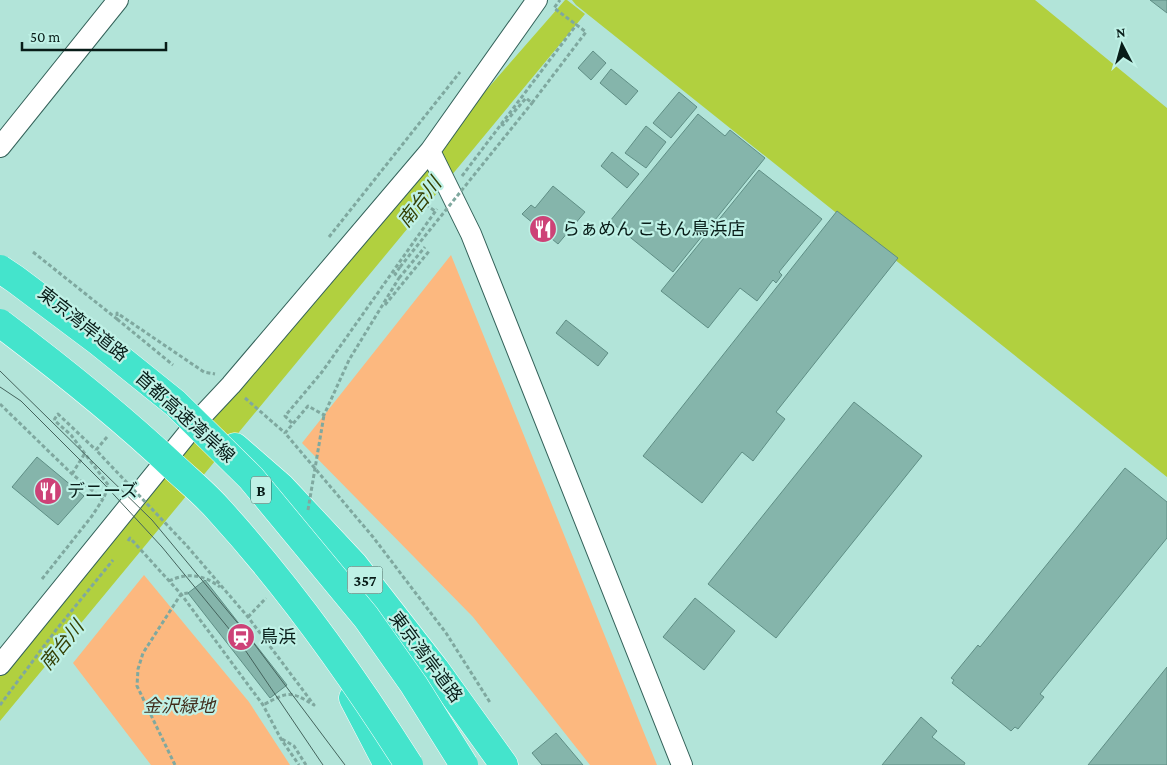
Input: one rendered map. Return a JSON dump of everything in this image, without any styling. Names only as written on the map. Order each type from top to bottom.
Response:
[{"type":"highway","name":"東京湾岸道路","points":[[0,264],[26,278],[201,417],[281,487],[354,565],[435,669],[504,765]]},
{"type":"highway","name":"首都高速湾岸線","points":[[0,269],[99,342],[174,403],[251,478],[366,617],[414,685],[464,765]]},
{"type":"highway","points":[[0,323],[72,377],[134,430],[218,508],[306,613],[362,690],[410,765]]},
{"type":"highway","points":[[0,332],[40,357],[74,384],[164,463],[214,512],[289,599],[316,636],[342,679],[388,765]]},
{"type":"street","points":[[0,147],[118,0]]},
{"type":"street","points":[[0,664],[201,417],[231,385],[430,152],[546,4]]},
{"type":"street","points":[[430,152],[472,234],[682,765]]},
{"type":"path","points":[[399,278],[395,274],[400,267],[532,103],[586,32],[546,4]]},
{"type":"path","points":[[462,177],[577,24]]},
{"type":"path","points":[[325,242],[464,67]]},
{"type":"path","points":[[502,125],[526,98],[532,103]]},
{"type":"path","points":[[292,423],[285,416],[322,372],[437,209],[416,198]]},
{"type":"path","points":[[285,433],[308,406],[324,415],[349,360],[399,278],[425,247]]},
{"type":"path","points":[[377,315],[430,250]]},
{"type":"path","points":[[32,252],[173,365]]},
{"type":"path","points":[[117,319],[117,313],[204,372],[214,375],[219,373],[285,433],[373,537],[446,633],[492,706]]},
{"type":"path","points":[[0,404],[72,474],[103,499]]},
{"type":"path","points":[[37,586],[92,516],[109,486],[72,435],[54,420],[58,414],[96,450]]},
{"type":"path","points":[[72,474],[85,453]]},
{"type":"path","points":[[124,546],[130,538],[181,594],[263,705],[299,765]]},
{"type":"path","points":[[187,546],[247,618],[314,705],[297,695],[288,694],[263,705]]},
{"type":"path","points":[[0,705],[56,630],[118,554]]},
{"type":"path","points":[[169,581],[178,577],[195,576],[208,578],[225,591]]},
{"type":"path","points":[[175,765],[137,686],[138,669],[143,653],[181,594],[188,593]]},
{"type":"path","points":[[282,739],[294,746],[306,765]]},
{"type":"green space","points":[[451,255],[657,765],[590,765],[473,617],[302,443]]},
{"type":"green space","name":"金沢緑地","points":[[144,575],[249,702],[290,765],[151,765],[73,663]]},
{"type":"water","name":"南台川","points":[[565,0],[585,14],[0,721],[0,664],[201,417]]},
{"type":"water","points":[[572,0],[1035,0],[1167,108],[1167,477],[576,5]]},
{"type":"building","points":[[1150,0],[1167,0],[1167,13]]},
{"type":"building","points":[[593,51],[606,63],[591,80],[578,68]]},
{"type":"building","points":[[611,69],[638,91],[626,105],[600,83]]},
{"type":"building","points":[[679,92],[697,107],[671,138],[653,123]]},
{"type":"building","points":[[698,114],[725,136],[730,130],[765,158],[673,272],[610,221]]},
{"type":"building","points":[[646,126],[666,142],[646,168],[625,153]]},
{"type":"building","points":[[612,152],[639,174],[627,188],[601,166]]},
{"type":"building","points":[[759,170],[822,219],[779,272],[782,275],[776,283],[773,280],[757,301],[740,288],[708,328],[661,291]]},
{"type":"building","points":[[553,186],[585,212],[558,244],[522,214],[531,205],[535,208]]},
{"type":"building","points":[[837,211],[898,258],[776,412],[785,419],[753,461],[742,452],[702,503],[643,456]]},
{"type":"building","points":[[566,320],[608,353],[598,366],[556,333]]},
{"type":"building","points":[[854,402],[922,456],[776,638],[708,584]]},
{"type":"building","name":"デニーズ","points":[[37,457],[84,496],[58,525],[12,487]]},
{"type":"building","points":[[1125,468],[1167,502],[1167,538],[1040,694],[1044,697],[1018,729],[1015,727],[1011,731],[952,683],[954,680],[951,678],[978,645],[980,647]]},
{"type":"building","name":"鳥浜","points":[[205,580],[287,685],[270,698],[188,593]]},
{"type":"building","points":[[695,598],[735,631],[704,670],[663,637]]},
{"type":"building","points":[[1167,667],[1167,765],[1088,765]]},
{"type":"building","points":[[921,717],[937,731],[932,737],[965,763],[964,765],[882,765]]},
{"type":"building","points":[[556,733],[583,765],[542,765],[532,753]]},
{"type":"tram line","points":[[0,371],[152,520],[246,633],[345,765]]},
{"type":"tram line","points":[[0,387],[21,401],[104,484],[162,547],[239,641],[323,765]]},
{"type":"place","name":"らぁめん こもん鳥浜店","points":[[543,229]]},
{"type":"place","name":"デニーズ","points":[[48,491]]},
{"type":"place","name":"鳥浜","points":[[241,637]]}]
